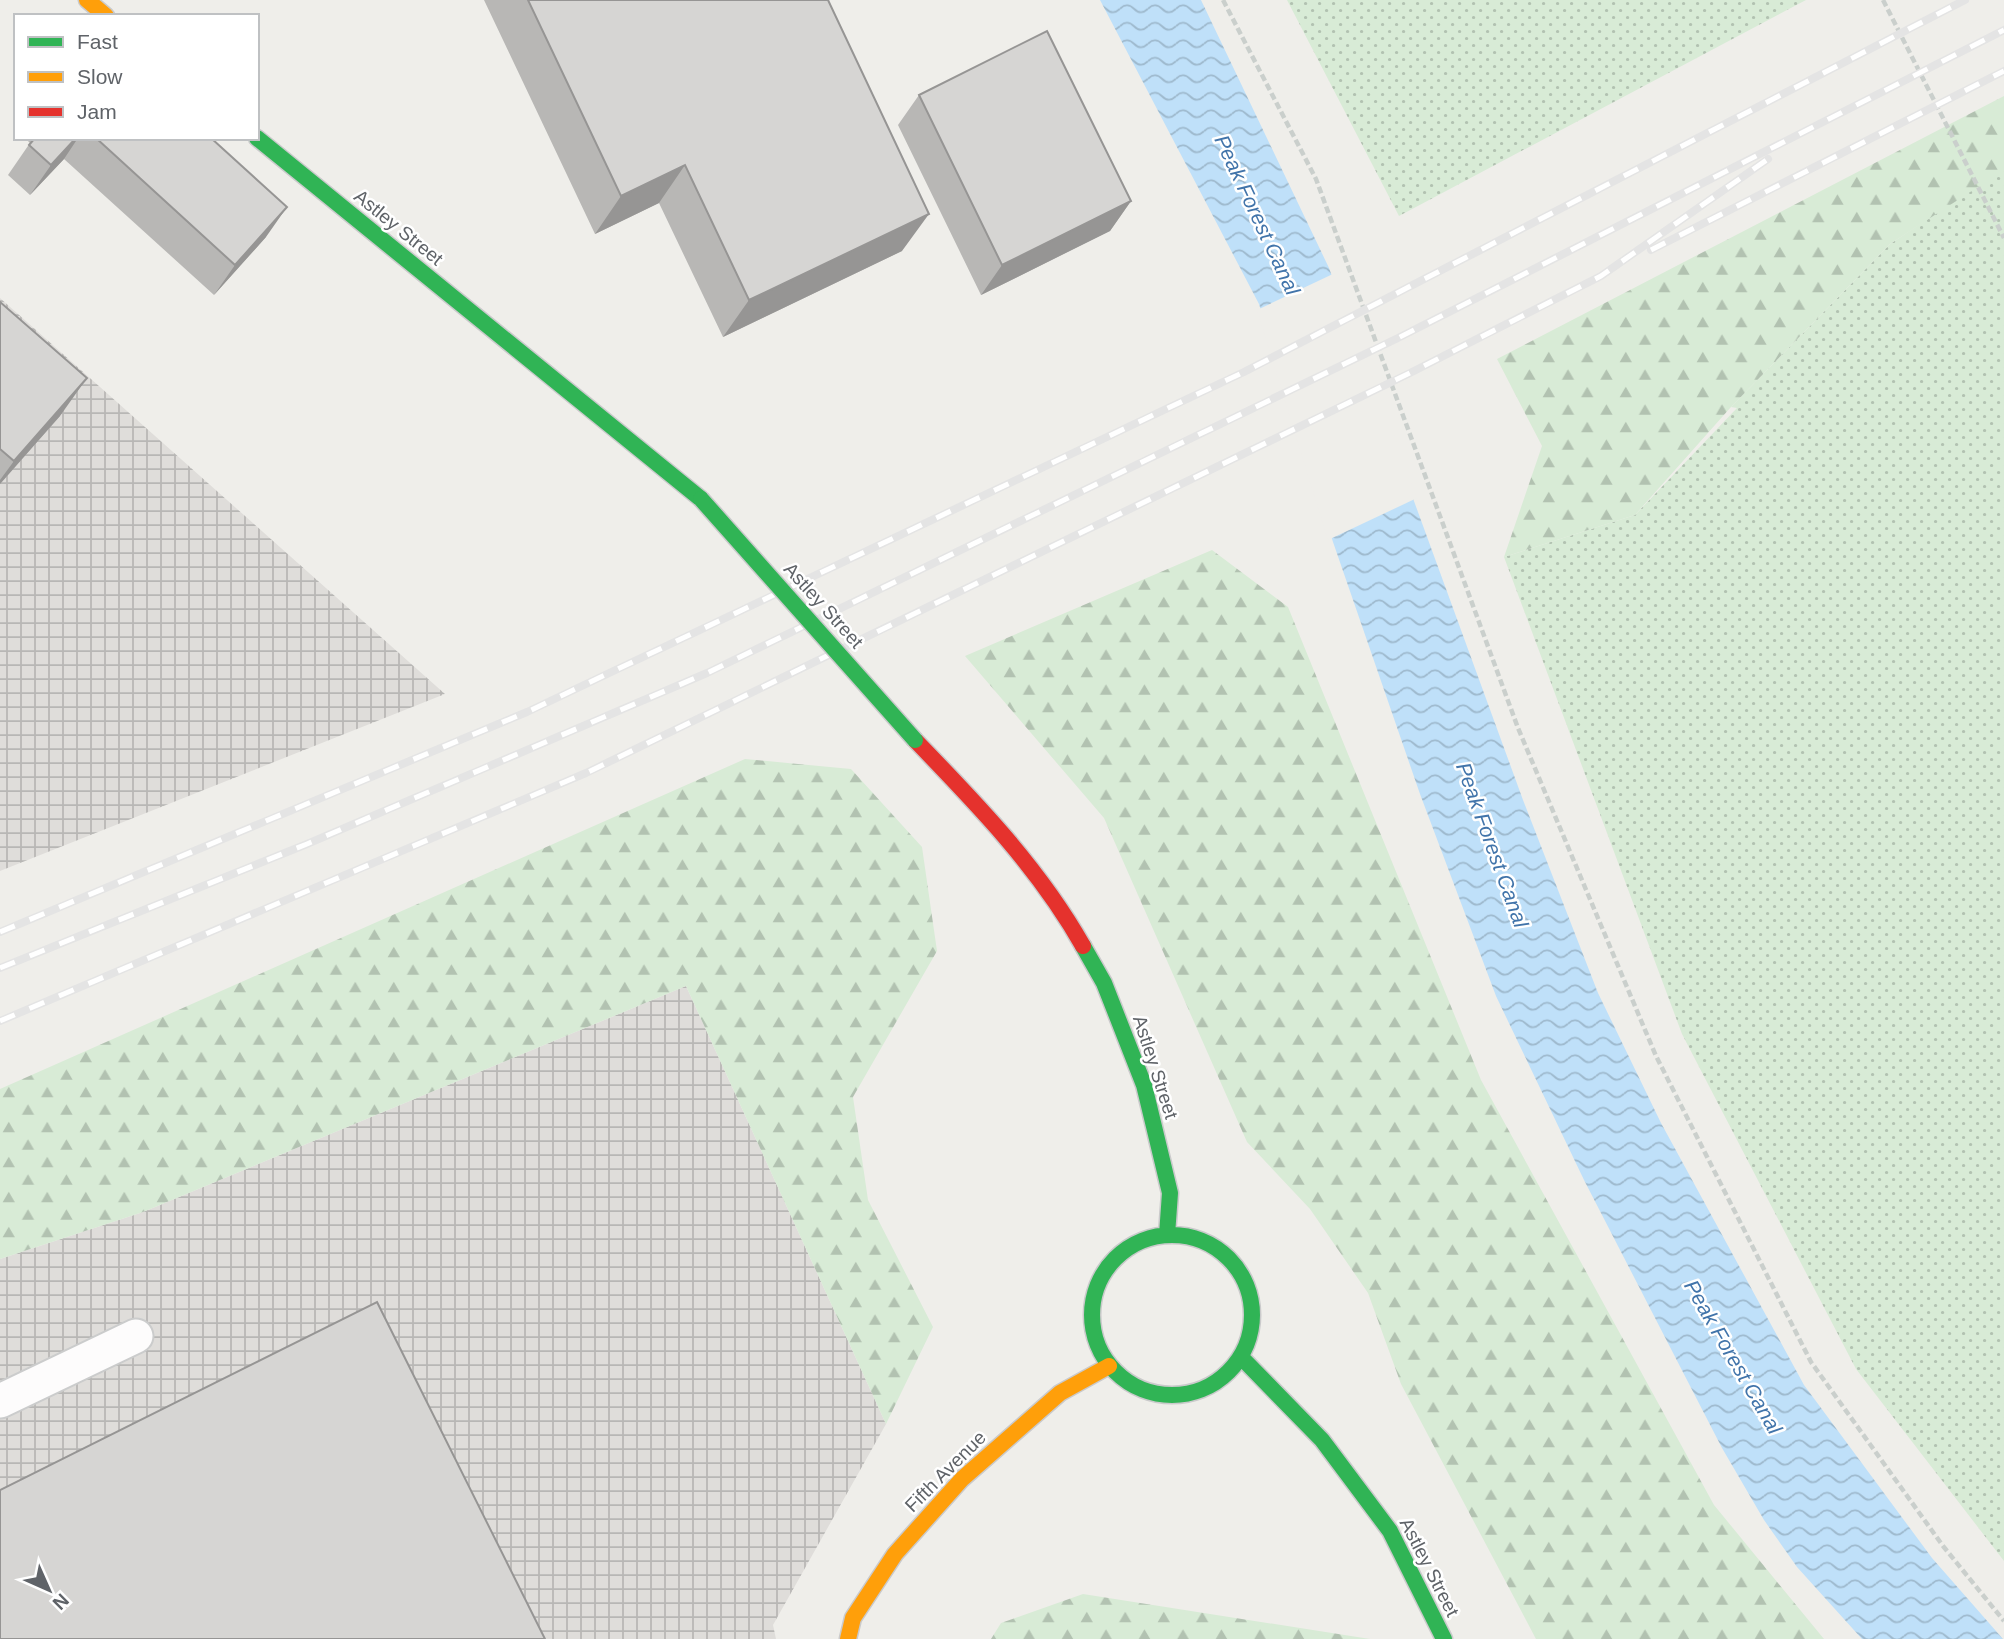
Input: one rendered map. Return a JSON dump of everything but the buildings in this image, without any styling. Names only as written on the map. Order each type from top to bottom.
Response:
[{"type":"main road","points":[[87,0],[104,14]]},
{"type":"main road","name":"Astley Street","points":[[259,140],[701,499],[915,740],[1003,833],[1066,916],[1104,983],[1144,1086],[1170,1192],[1167,1235]]},
{"type":"main road","points":[[1167,1235],[1191,1236],[1215,1246],[1234,1263],[1247,1284],[1253,1308],[1251,1334],[1241,1357],[1224,1377],[1202,1391],[1177,1396],[1151,1394],[1127,1383],[1108,1366],[1096,1344],[1092,1319],[1094,1295],[1104,1272],[1121,1253],[1142,1240],[1167,1235]]},
{"type":"main road","name":"Astley Street","points":[[1241,1357],[1322,1440],[1390,1531],[1444,1639]]},
{"type":"main road","name":"Fifth Avenue","points":[[848,1639],[853,1618],[895,1554],[962,1479],[1060,1393],[1108,1366]]},
{"type":"lane","points":[[0,1401],[136,1336]]},
{"type":"path","points":[[1223,0],[1316,179],[1518,728],[1656,1056],[1811,1362],[1943,1546],[2004,1621]]},
{"type":"path","points":[[1883,0],[2004,238]]},
{"type":"shaded area","points":[[0,298],[445,694],[0,871]]},
{"type":"shaded area","points":[[686,986],[886,1424],[773,1625],[776,1639],[0,1639],[0,1259],[143,1212]]},
{"type":"green space","points":[[1287,0],[1806,0],[1399,216]]},
{"type":"green space","points":[[2004,96],[2004,170],[1890,244],[1731,407],[1635,515],[1504,557],[1542,446],[1497,359]]},
{"type":"green space","points":[[2004,168],[2004,1561],[1856,1369],[1682,1034],[1504,557],[1635,515],[1737,408],[1731,407],[1890,244]]},
{"type":"green space","points":[[1212,550],[1288,607],[1481,1080],[1714,1505],[1824,1639],[1536,1639],[1401,1384],[1368,1293],[1310,1209],[1247,1142],[1104,818],[965,656]]},
{"type":"green space","points":[[745,759],[851,769],[922,847],[937,951],[853,1097],[868,1200],[933,1327],[886,1424],[686,986],[143,1212],[0,1259],[0,1089]]},
{"type":"green space","points":[[1083,1594],[1370,1639],[991,1639],[1001,1623]]},
{"type":"water","name":"Peak Forest Canal","points":[[1100,0],[1201,0],[1329,268],[1523,800],[1598,993],[1661,1123],[1804,1385],[1932,1558],[2003,1639],[1862,1639],[1797,1567],[1764,1520],[1722,1448],[1584,1180],[1496,996],[1420,794],[1333,542],[1259,304]]},
{"type":"pier","points":[[1335,273],[1417,498],[1328,540],[1257,310]]},
{"type":"railway","points":[[0,932],[527,712],[1244,372],[1965,0]]},
{"type":"railway","points":[[0,968],[307,844],[707,673],[1398,338],[2004,30]]},
{"type":"railway","points":[[1651,250],[2004,71]]},
{"type":"railway","points":[[0,1021],[586,773],[1410,373],[1601,276],[1768,159]]},
{"type":"traffic: fast","points":[[259,140],[701,499]]},
{"type":"traffic: fast","points":[[701,499],[915,740]]},
{"type":"traffic: fast","points":[[1083,946],[1104,983],[1144,1085],[1170,1193],[1167,1235]]},
{"type":"traffic: fast","points":[[1172,1235],[1203,1241],[1229,1258],[1246,1284],[1252,1315],[1246,1346],[1229,1372],[1203,1389],[1172,1395],[1141,1389],[1115,1372],[1098,1346],[1092,1315],[1098,1284],[1115,1258],[1141,1241],[1172,1235]]},
{"type":"traffic: fast","points":[[1241,1357],[1322,1440],[1390,1531],[1444,1639]]},
{"type":"traffic: slow","points":[[87,0],[104,14]]},
{"type":"traffic: slow","points":[[848,1639],[853,1618],[895,1554],[962,1479],[1060,1393],[1109,1366]]},
{"type":"traffic: jam","points":[[915,740],[1027,863],[1066,917],[1083,946]]}]
